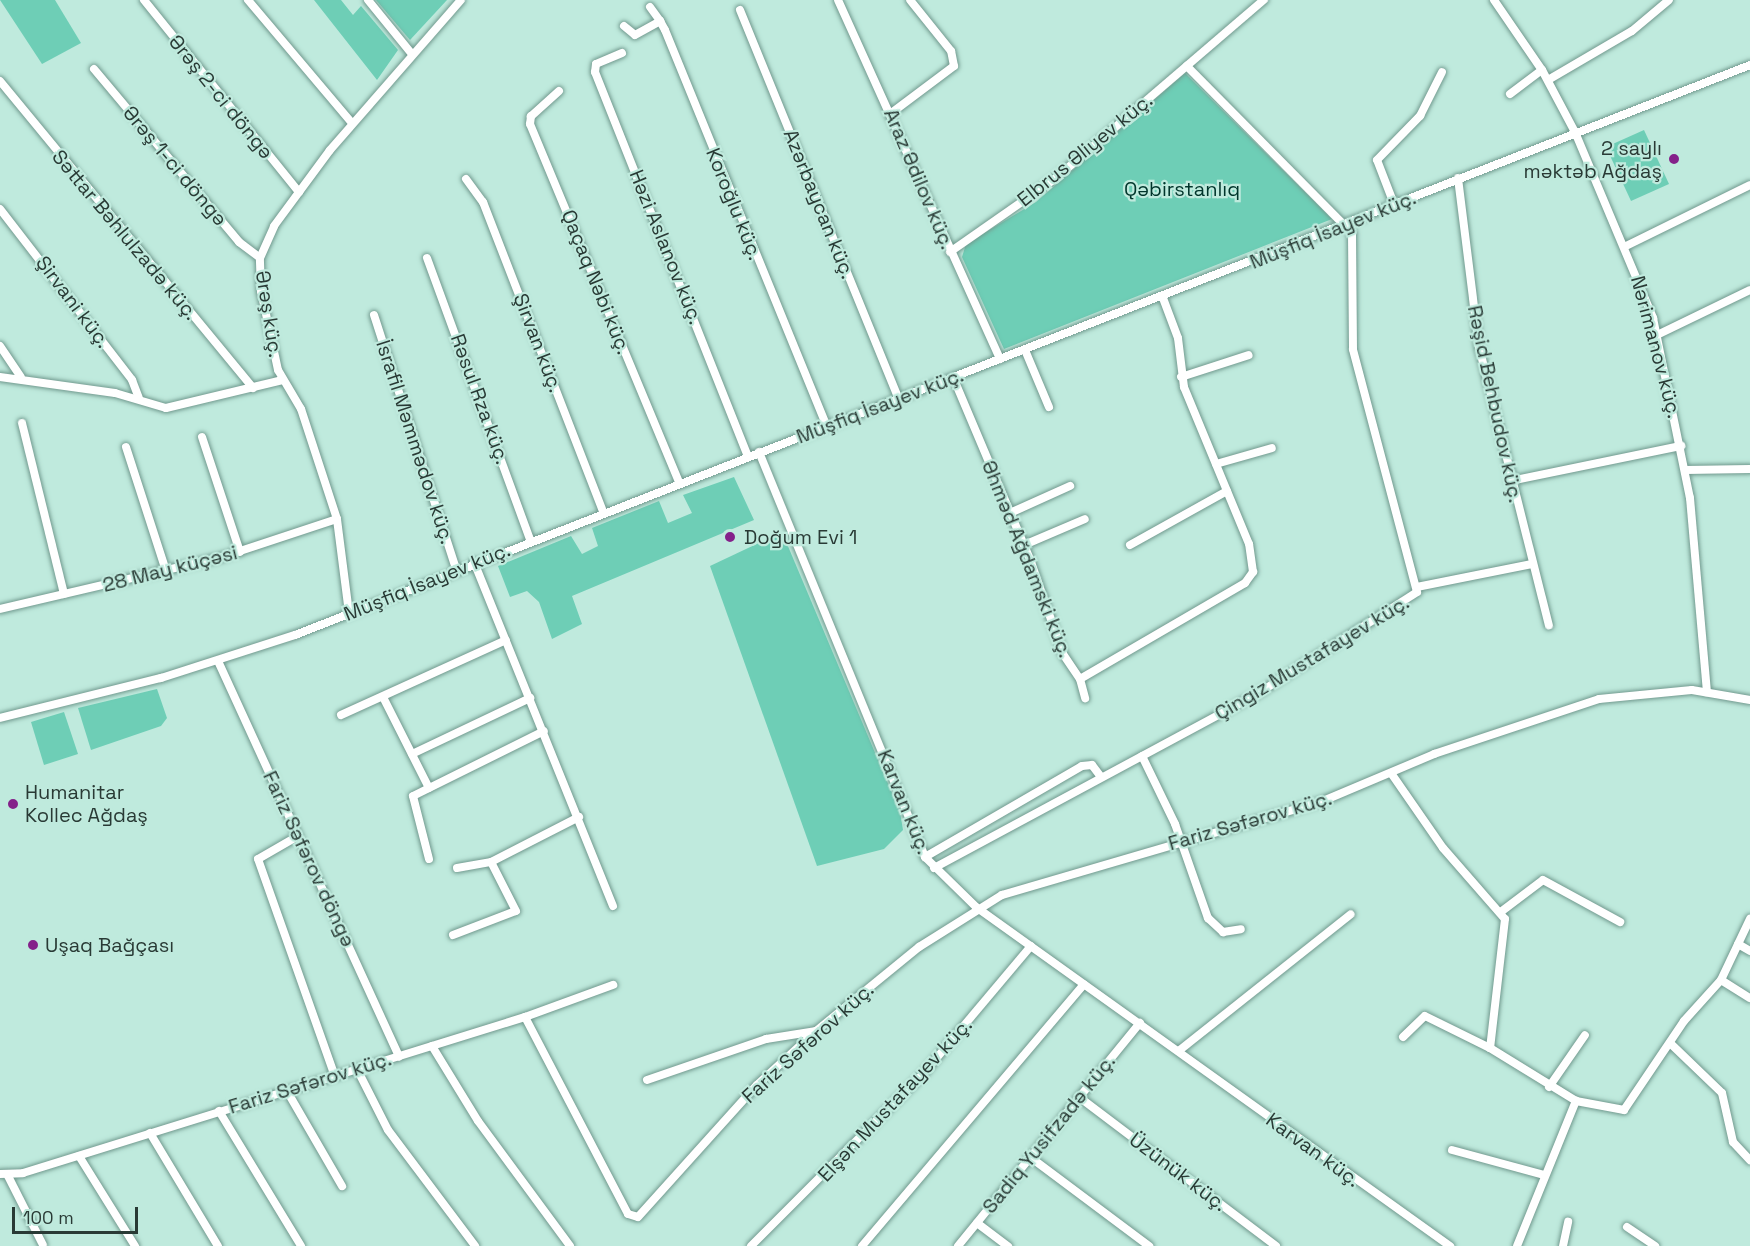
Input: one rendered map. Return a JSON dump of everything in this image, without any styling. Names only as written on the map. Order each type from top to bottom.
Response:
[{"type":"street","name":"Ərəş 2-ci döngə","points":[[144,0],[299,192]]},
{"type":"street","points":[[248,0],[352,123]]},
{"type":"street","points":[[368,0],[411,53]]},
{"type":"street","name":"Ərəş küç.","points":[[349,613],[337,519],[301,409],[283,380],[261,291],[260,258],[274,226],[352,123],[411,53],[461,0]]},
{"type":"street","name":"Araz Ədilov küç.","points":[[838,0],[1000,360]]},
{"type":"street","points":[[890,114],[954,66],[951,51],[910,0]]},
{"type":"street","name":"Elbrus Əliyev küç.","points":[[950,252],[1056,178],[1264,0]]},
{"type":"street","name":"Nərimanov küç.","points":[[1494,0],[1542,70],[1575,132],[1626,246],[1658,335],[1685,470],[1706,630],[1707,692]]},
{"type":"street","points":[[1548,80],[1632,31],[1669,0]]},
{"type":"street","name":"Koroğlu küç.","points":[[650,7],[660,21],[827,426]]},
{"type":"street","name":"Azərbaycan küç.","points":[[740,10],[898,398]]},
{"type":"street","points":[[624,26],[635,34],[660,21]]},
{"type":"street","name":"Həzi Aslanov küç.","points":[[622,53],[596,64],[595,72],[748,456]]},
{"type":"street","name":"Müşfiq İsayev küç.","points":[[0,718],[218,661],[349,613],[679,482],[1163,298],[1458,178],[1750,65]]},
{"type":"street","points":[[1187,66],[1347,223]]},
{"type":"street","name":"Ərəş 1-ci döngə","points":[[94,69],[232,233],[260,258]]},
{"type":"street","points":[[1510,94],[1542,70]]},
{"type":"street","points":[[1394,204],[1377,160],[1420,116],[1442,72]]},
{"type":"street","name":"Səttar Bəhlulzadə küç.","points":[[0,81],[253,388]]},
{"type":"street","name":"Qaçaq Nəbi küç.","points":[[559,91],[531,116],[530,124],[679,482]]},
{"type":"street","name":"Şirvan küç.","points":[[466,178],[483,202],[603,512]]},
{"type":"street","name":"Rəşid Behbudov küç.","points":[[1458,178],[1479,347],[1510,482],[1549,626]]},
{"type":"street","points":[[1626,246],[1750,185]]},
{"type":"street","name":"Şirvani küç.","points":[[0,209],[125,371],[140,398]]},
{"type":"street","name":"Çingiz Mustafayev küç.","points":[[934,868],[1299,669],[1410,600],[1417,586],[1359,380],[1351,333],[1355,246],[1347,223]]},
{"type":"street","name":"Rəsul Rza küç.","points":[[427,258],[530,540]]},
{"type":"street","points":[[1658,335],[1750,290]]},
{"type":"street","name":"Əhməd Ağdamski küç.","points":[[953,377],[1024,545],[1063,654],[1080,679],[1245,583],[1254,560],[1181,377],[1178,338],[1163,298]]},
{"type":"street","name":"İsrafil Məmmədov küç.","points":[[374,315],[456,569]]},
{"type":"street","points":[[0,346],[21,377]]},
{"type":"street","points":[[1025,350],[1049,407]]},
{"type":"street","points":[[1181,377],[1249,355]]},
{"type":"street","points":[[0,377],[21,377],[140,398],[177,407],[283,380]]},
{"type":"street","points":[[22,423],[64,594]]},
{"type":"street","points":[[202,437],[240,552]]},
{"type":"street","points":[[1510,482],[1681,446]]},
{"type":"street","points":[[126,447],[166,571]]},
{"type":"street","points":[[1216,464],[1272,448]]},
{"type":"street","name":"Karvan küç.","points":[[759,452],[925,857],[934,868],[976,907],[1180,1050],[1450,1246]]},
{"type":"street","points":[[1685,470],[1750,469]]},
{"type":"street","points":[[1010,513],[1070,486]]},
{"type":"street","points":[[1130,545],[1227,491]]},
{"type":"street","name":"28 May küçəsi","points":[[0,609],[240,552],[337,519]]},
{"type":"street","points":[[1024,545],[1085,519]]},
{"type":"street","points":[[474,562],[579,817],[613,906]]},
{"type":"street","points":[[1417,586],[1532,564]]},
{"type":"street","points":[[341,715],[507,640]]},
{"type":"street","name":"Fariz Səfərov döngə","points":[[218,661],[399,1056]]},
{"type":"street","points":[[1080,679],[1085,698]]},
{"type":"street","name":"Fariz Səfərov küç.","points":[[4,1175],[79,1156],[525,1017],[634,1218],[757,1085],[816,1031],[976,907],[1022,887],[1314,804],[1391,773],[1599,699],[1707,692],[1750,700]]},
{"type":"street","points":[[383,697],[429,788]]},
{"type":"street","points":[[412,754],[530,698]]},
{"type":"street","points":[[429,859],[412,799],[429,788],[544,731]]},
{"type":"street","points":[[1142,756],[1179,842],[1208,918],[1223,932],[1241,928]]},
{"type":"street","points":[[925,857],[1082,766],[1092,765],[1101,777]]},
{"type":"street","points":[[1391,773],[1443,848],[1502,911],[1507,933],[1494,992],[1490,1048]]},
{"type":"street","points":[[457,868],[491,862],[579,817]]},
{"type":"street","points":[[298,836],[258,859],[335,1076]]},
{"type":"street","points":[[453,935],[516,911],[491,862]]},
{"type":"street","points":[[1502,911],[1543,880],[1620,922]]},
{"type":"street","points":[[1180,1050],[1351,914]]},
{"type":"street","points":[[1403,1037],[1425,1016],[1490,1048],[1549,1088],[1576,1101],[1624,1110],[1670,1043],[1721,980],[1750,919]]},
{"type":"street","points":[[1738,944],[1750,951]]},
{"type":"street","name":"Elşən Mustafayev küç.","points":[[751,1246],[924,1073],[1031,946]]},
{"type":"street","points":[[1721,980],[1750,998]]},
{"type":"street","points":[[862,1246],[1084,984]]},
{"type":"street","points":[[525,1017],[613,985]]},
{"type":"street","name":"Sadiq Yusifzadə küç.","points":[[958,1246],[1140,1023]]},
{"type":"street","points":[[647,1080],[766,1039],[816,1031]]},
{"type":"street","points":[[1549,1088],[1585,1035]]},
{"type":"street","points":[[1670,1043],[1722,1093],[1733,1142],[1750,1160]]},
{"type":"street","points":[[432,1046],[478,1121],[570,1246]]},
{"type":"street","points":[[357,1069],[387,1130],[475,1246]]},
{"type":"street","points":[[287,1091],[342,1186]]},
{"type":"street","name":"Üzünük küç.","points":[[1079,1097],[1276,1246]]},
{"type":"street","points":[[1517,1246],[1576,1101]]},
{"type":"street","points":[[219,1111],[301,1246]]},
{"type":"street","points":[[150,1133],[218,1246]]},
{"type":"street","points":[[1452,1150],[1544,1175]]},
{"type":"street","points":[[79,1156],[135,1246]]},
{"type":"street","points":[[1030,1157],[1149,1246]]},
{"type":"street","points":[[4,1175],[43,1245]]},
{"type":"street","points":[[1563,1246],[1568,1222]]},
{"type":"street","points":[[977,1223],[1008,1246]]},
{"type":"street","points":[[1627,1227],[1655,1246]]},
{"type":"green space","points":[[0,0],[55,0],[81,43],[42,64]]},
{"type":"green space","points":[[314,0],[341,0],[353,15],[361,6],[398,50],[377,80]]},
{"type":"green space","points":[[376,0],[447,0],[410,40]]},
{"type":"green space","name":"Qəbirstanlıq","points":[[1185,73],[1332,219],[1004,349],[962,257],[966,244],[1036,202]]},
{"type":"green space","points":[[1644,130],[1669,184],[1631,201],[1606,147]]},
{"type":"green space","points":[[734,477],[754,520],[572,596],[582,624],[552,639],[539,602],[527,591],[510,597],[498,566],[571,536],[582,554],[598,546],[592,528],[659,501],[668,523],[692,513],[683,495]]},
{"type":"green space","points":[[782,532],[900,812],[903,830],[884,849],[817,866],[710,566]]},
{"type":"green space","points":[[157,689],[167,718],[161,726],[91,750],[78,708]]},
{"type":"green space","points":[[64,712],[78,754],[44,765],[31,722]]},
{"type":"place","name":"2 saylı məktəb Ağdaş","points":[[1674,159]]},
{"type":"place","name":"Doğum Evi 1","points":[[730,537]]},
{"type":"place","name":"Humanitar Kollec Ağdaş","points":[[13,804]]},
{"type":"place","name":"Uşaq Bağçası","points":[[33,945]]}]
